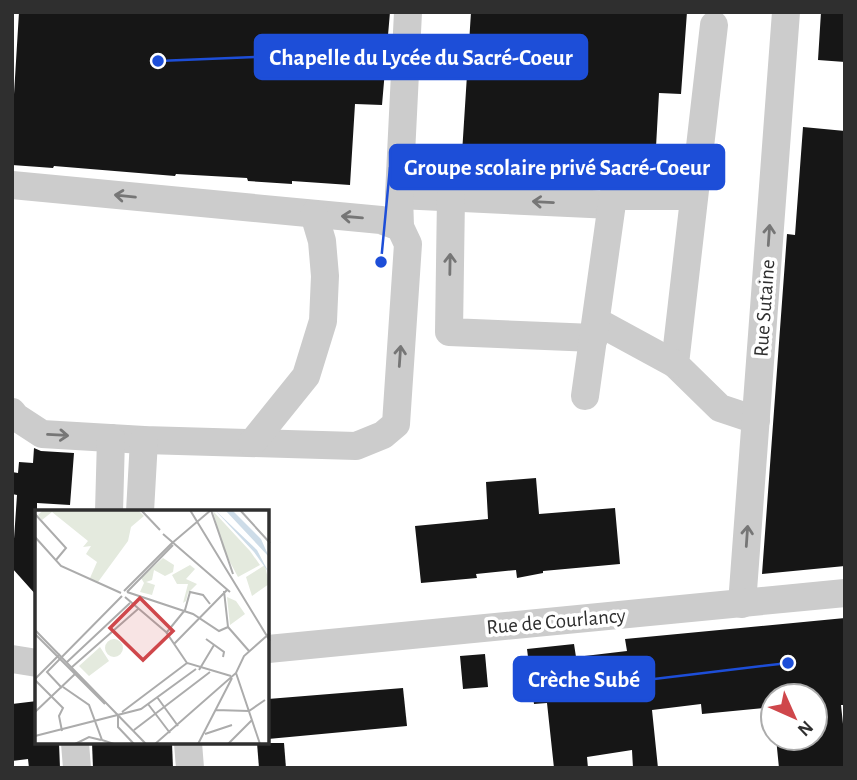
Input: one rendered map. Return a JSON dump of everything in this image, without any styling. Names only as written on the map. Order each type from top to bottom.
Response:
[{"type":"street","points":[[12,412],[43,434],[144,440],[356,446],[383,435],[396,424],[408,244],[400,227],[399,195],[408,12]]},
{"type":"street","name":"Rue Sutaine","points":[[742,604],[786,12]]},
{"type":"street","points":[[675,364],[714,24]]},
{"type":"street","points":[[12,185],[381,220],[400,227]]},
{"type":"street","points":[[399,195],[612,205]]},
{"type":"street","points":[[586,396],[613,196],[694,196]]},
{"type":"street","points":[[451,197],[449,332],[595,329],[675,364],[720,408],[756,420]]},
{"type":"street","points":[[252,443],[306,376],[323,321],[325,276],[322,240],[314,214]]},
{"type":"street","points":[[109,510],[111,438]]},
{"type":"street","points":[[141,510],[144,440]]},
{"type":"street","name":"Rue de Courlancy","points":[[270,649],[845,593]]},
{"type":"street","points":[[12,659],[35,663]]},
{"type":"street","points":[[75,745],[77,768]]},
{"type":"street","points":[[188,745],[190,768]]},
{"type":"building","points":[[19,12],[390,12],[382,105],[355,104],[350,185],[292,181],[292,184],[248,181],[247,178],[12,165]]},
{"type":"building","points":[[471,12],[687,12],[681,94],[659,93],[656,147],[641,146],[639,179],[461,169]]},
{"type":"building","points":[[821,12],[845,12],[845,62],[818,60]]},
{"type":"building","points":[[803,127],[845,131],[845,566],[762,574],[787,234],[795,235]]},
{"type":"building","points":[[34,448],[41,451],[74,453],[70,505],[37,503],[35,510],[35,594],[12,568],[17,495],[12,494],[12,472],[18,473],[19,462],[33,463]]},
{"type":"building","points":[[536,478],[539,514],[615,508],[620,564],[543,571],[517,578],[516,570],[476,574],[477,578],[421,583],[415,526],[488,519],[486,482]]},
{"type":"building","points":[[845,618],[845,705],[841,705],[845,768],[779,768],[777,752],[829,752],[829,682],[759,682],[759,708],[702,714],[701,704],[652,710],[658,768],[633,768],[632,750],[587,757],[588,768],[554,768],[547,703],[534,704],[527,649],[574,644],[576,657],[627,651],[625,639]]},
{"type":"building","points":[[485,654],[488,687],[463,689],[460,656]]},
{"type":"building","points":[[403,688],[407,726],[270,739],[270,699]]},
{"type":"building","points":[[35,701],[35,745],[59,745],[60,768],[29,768],[28,759],[12,761],[12,704]]},
{"type":"building","points":[[284,743],[286,768],[259,768],[257,745]]},
{"type":"building","points":[[92,745],[172,745],[173,768],[93,768]]},
{"type":"place","name":"Chapelle du Lycée du Sacré-Coeur","points":[[158,61]]},
{"type":"place","name":"Groupe scolaire privé Sacré-Coeur","points":[[381,262]]},
{"type":"place","name":"Crèche Subé","points":[[788,663]]}]
